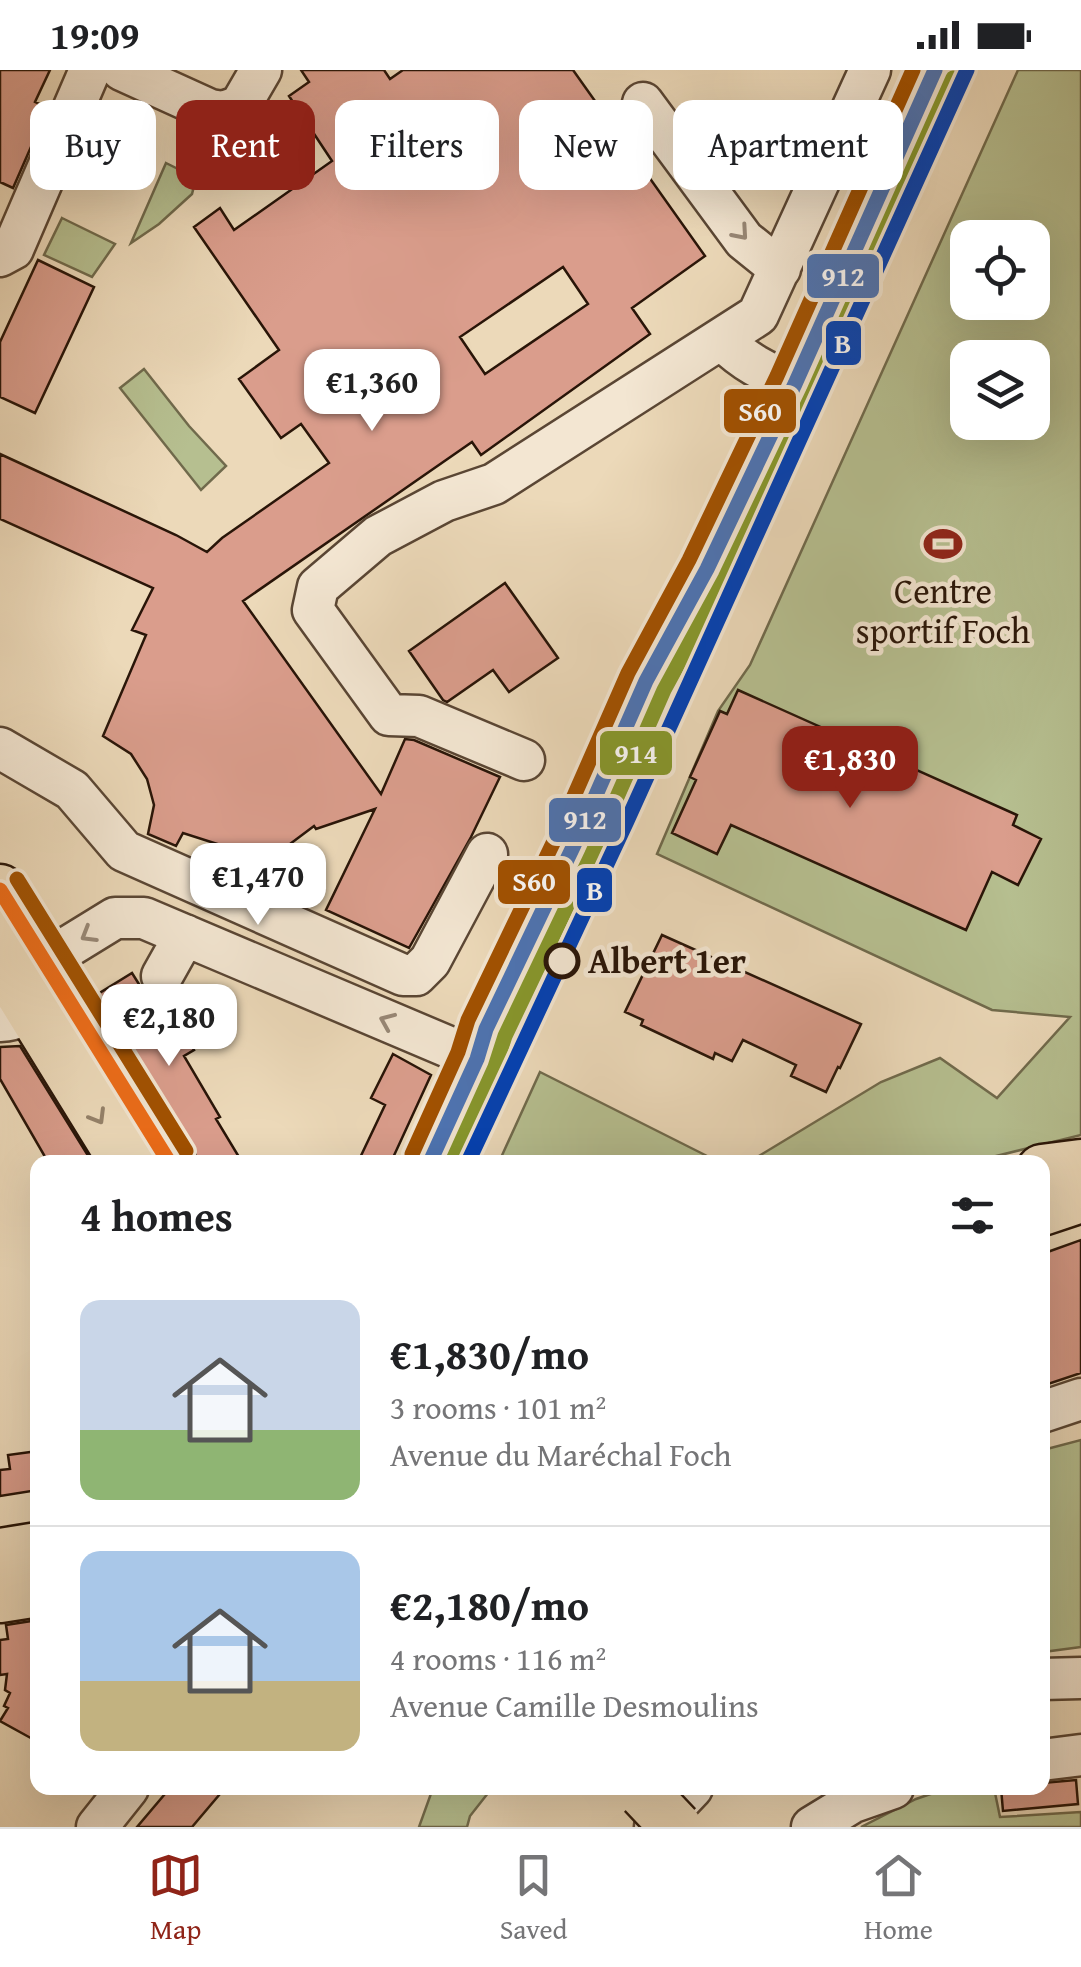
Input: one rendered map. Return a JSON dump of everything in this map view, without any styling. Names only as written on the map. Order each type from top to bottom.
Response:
[{"type":"main road","points":[[433,1155],[477,1059],[486,1029],[574,845],[646,681],[707,569],[796,384],[935,70]]},
{"type":"main road","points":[[0,890],[22,960],[165,1155]]},
{"type":"main road","points":[[22,960],[16,1016],[120,1155]]},
{"type":"main road","points":[[1050,1169],[1081,1165]]},
{"type":"main road","points":[[1050,1183],[1081,1176]]},
{"type":"main road","points":[[1050,1205],[1081,1197]]},
{"type":"main road","points":[[0,1531],[30,1527]]},
{"type":"main road","points":[[0,1554],[30,1549]]},
{"type":"main road","points":[[0,1570],[30,1566]]},
{"type":"main road","points":[[0,1597],[30,1593]]},
{"type":"main road","points":[[645,1795],[676,1827]]},
{"type":"street","points":[[0,256],[13,249],[90,70]]},
{"type":"street","points":[[122,70],[222,112],[240,106],[261,70]]},
{"type":"street","points":[[524,760],[419,716],[389,715],[313,610],[318,586],[378,536],[444,501],[494,484],[758,315],[870,70]]},
{"type":"street","points":[[653,116],[744,240],[780,268]]},
{"type":"street","points":[[721,339],[742,360],[796,384]]},
{"type":"street","points":[[0,748],[72,790],[124,850],[403,975],[416,975],[430,961],[487,854]]},
{"type":"street","points":[[22,960],[115,918],[144,918],[185,935],[310,1005],[477,1059]]},
{"type":"street","points":[[162,976],[185,935]]},
{"type":"street","points":[[1050,1409],[1081,1399]]},
{"type":"street","points":[[1050,1679],[1081,1678]]},
{"type":"street","points":[[1050,1759],[1081,1754]]},
{"type":"street","points":[[97,1827],[122,1795]]},
{"type":"street","points":[[656,1827],[686,1795]]},
{"type":"street","points":[[812,1827],[853,1802],[873,1795]]},
{"type":"green space","name":"Centre sportif Foch","points":[[1018,70],[1081,70],[1081,1135],[1000,1155],[761,1155],[881,1082],[940,1058],[997,1098],[1070,1017],[992,1010],[657,854],[718,711],[750,665],[950,221],[950,320],[1050,320],[1050,220],[950,220]]},
{"type":"green space","points":[[166,163],[176,168],[176,190],[193,190],[159,224],[131,243],[156,190]]},
{"type":"green space","points":[[62,218],[115,244],[92,277],[44,255]]},
{"type":"green space","points":[[144,369],[226,466],[201,490],[120,388]]},
{"type":"green space","points":[[540,1072],[705,1155],[502,1155]]},
{"type":"green space","points":[[1081,1440],[1081,1647],[1050,1651],[1050,1448]]},
{"type":"green space","points":[[430,1795],[486,1795],[470,1816],[467,1827],[419,1827]]},
{"type":"green space","points":[[928,1795],[995,1795],[1000,1817],[1081,1812],[1081,1827],[861,1827]]},
{"type":"building","points":[[0,70],[50,70],[36,100],[30,100],[30,149],[13,188],[0,182]]},
{"type":"building","points":[[301,70],[384,70],[390,79],[403,70],[573,70],[594,100],[519,100],[519,190],[653,190],[653,183],[705,256],[632,308],[650,334],[481,455],[472,442],[243,601],[381,794],[405,739],[500,777],[409,948],[326,910],[375,809],[316,829],[314,826],[286,847],[269,848],[264,859],[183,833],[176,846],[148,834],[154,805],[147,779],[131,754],[103,736],[146,635],[132,630],[153,588],[0,519],[0,454],[207,552],[329,463],[301,424],[281,438],[239,379],[279,350],[194,227],[220,208],[234,230],[291,190],[315,190],[315,173],[332,161],[315,135],[315,100],[292,100],[289,96],[309,82]],"holes":[[[563,267],[588,304],[485,374],[460,337]]]},
{"type":"building","points":[[38,260],[94,287],[35,413],[0,397],[0,342]]},
{"type":"building","points":[[505,583],[558,658],[509,692],[493,670],[447,702],[443,700],[409,651]]},
{"type":"building","points":[[738,690],[1017,815],[1013,825],[1041,839],[1018,885],[992,872],[966,930],[731,825],[717,854],[672,833],[696,780],[690,777],[720,711],[727,714]]},
{"type":"building","points":[[662,935],[861,1024],[826,1092],[791,1076],[796,1065],[743,1040],[732,1061],[715,1053],[713,1059],[641,1025],[643,1020],[625,1012]]},
{"type":"building","points":[[132,973],[172,1037],[182,1031],[194,1050],[184,1056],[238,1155],[196,1155],[98,994]]},
{"type":"building","points":[[20,1046],[88,1155],[44,1155],[0,1079],[0,1047]]},
{"type":"building","points":[[393,1054],[431,1075],[394,1155],[361,1155],[385,1105],[371,1098]]},
{"type":"building","points":[[1081,1240],[1081,1373],[1050,1383],[1050,1251]]},
{"type":"building","points":[[30,1452],[30,1491],[0,1496],[0,1470],[10,1469],[8,1455]]},
{"type":"building","points":[[30,1621],[30,1738],[0,1721],[8,1708],[4,1706],[10,1693],[5,1690],[7,1674],[0,1675],[0,1640],[8,1639],[6,1625]]},
{"type":"building","points":[[1076,1780],[1078,1804],[1003,1811],[1002,1795],[1050,1795],[1050,1782]]},
{"type":"building","points":[[164,1795],[219,1795],[192,1827],[137,1827]]},
{"type":"transit line","name":"S60","points":[[412,1154],[458,1052],[468,1020],[556,837],[628,673],[689,560],[777,376],[913,70]]},
{"type":"transit line","name":"912","points":[[433,1155],[477,1059],[486,1029],[574,845],[646,681],[707,569],[795,384],[935,70]]},
{"type":"transit line","name":"B","points":[[471,1155],[967,70]]},
{"type":"transit line","name":"914","points":[[455,1155],[505,1036],[592,854],[664,690],[725,578],[813,393],[953,78]]},
{"type":"transit line","points":[[17,879],[186,1151]]},
{"type":"transit line","name":"3","points":[[0,890],[165,1155]]},
{"type":"place","name":"Centre sportif Foch","points":[[943,544]]},
{"type":"place","name":"Albert 1er","points":[[562,961]]}]
